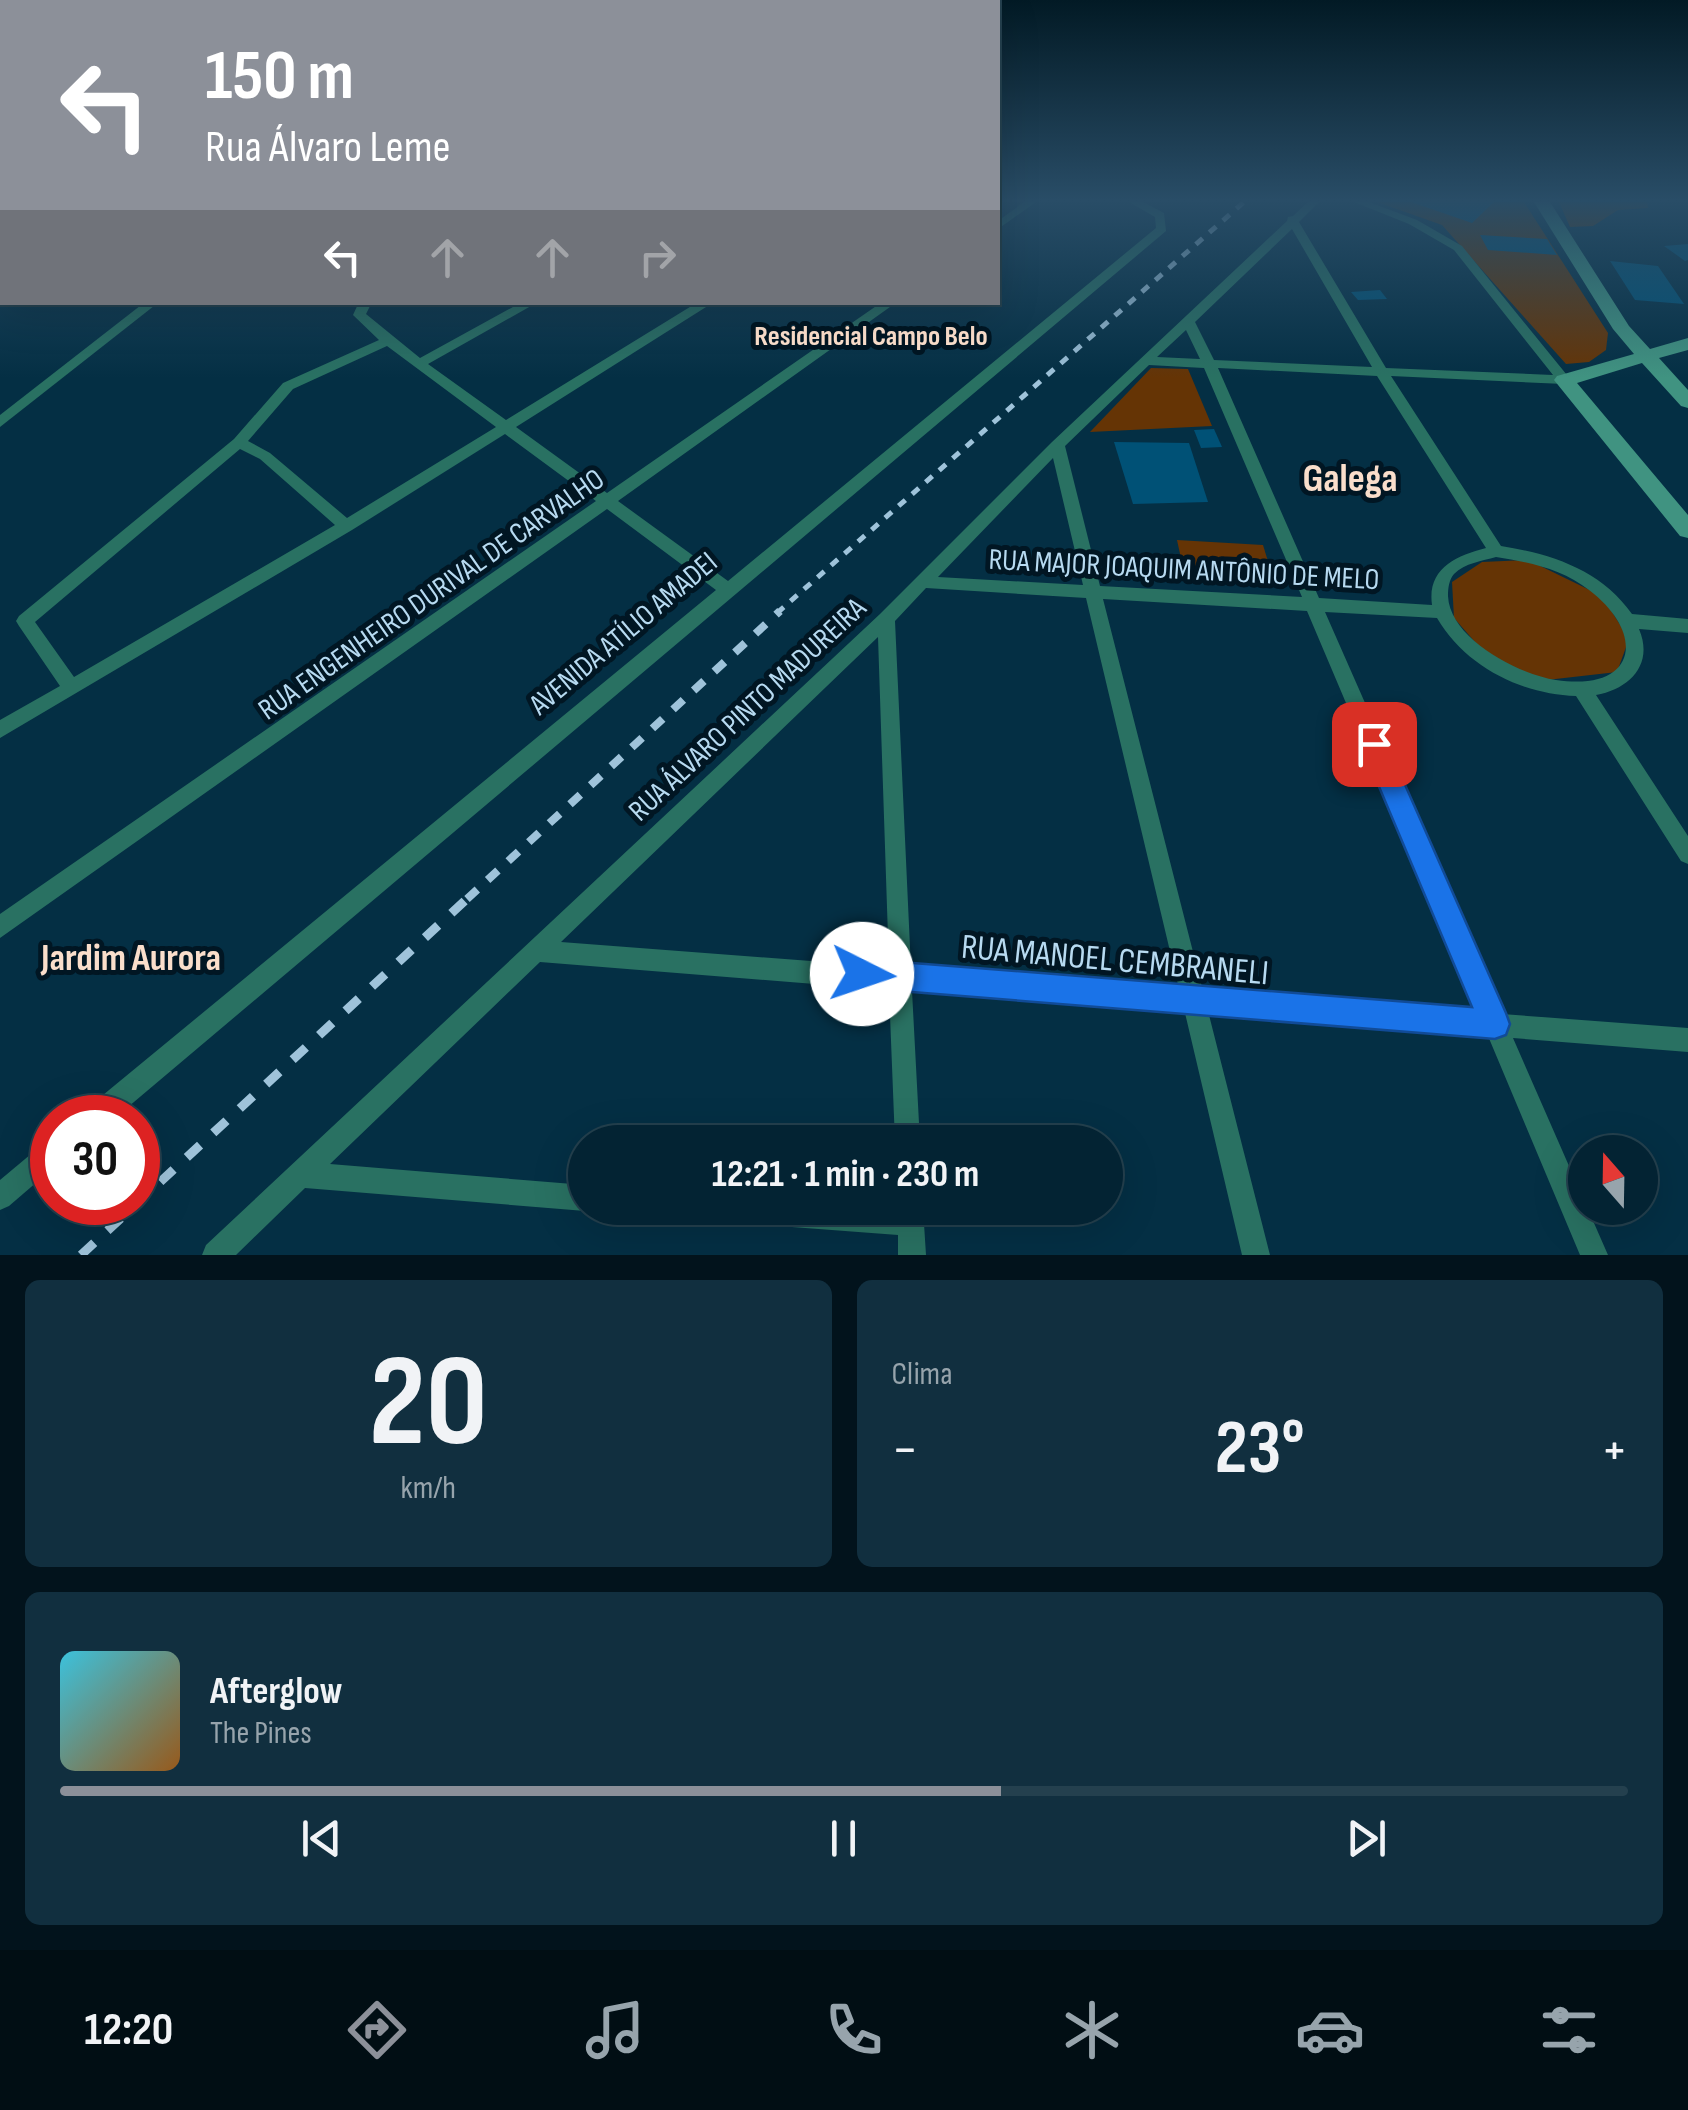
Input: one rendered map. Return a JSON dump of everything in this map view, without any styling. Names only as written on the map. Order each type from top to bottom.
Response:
[{"type":"street","name":"AVENIDA ATÍLIO AMADEI","points":[[122,1095],[1123,261]]},
{"type":"street","name":"RUA ÁLVARO PINTO MADUREIRA","points":[[216,1255],[886,620],[1057,445],[1249,261]]},
{"type":"street","points":[[1316,261],[1381,371],[1496,551]]},
{"type":"street","points":[[1468,261],[1688,530]]},
{"type":"street","points":[[1576,261],[1645,358],[1688,402]]},
{"type":"street","points":[[0,422],[149,305]]},
{"type":"street","points":[[364,305],[359,315],[388,342],[727,589]]},
{"type":"street","points":[[418,364],[526,305]]},
{"type":"street","points":[[0,730],[346,526],[703,305]]},
{"type":"street","name":"RUA ENGENHEIRO DURIVAL DE CARVALHO","points":[[0,927],[610,503],[887,305]]},
{"type":"street","points":[[1187,320],[1210,365],[1594,1255]]},
{"type":"street","points":[[70,687],[26,621],[238,442],[288,386],[388,342]]},
{"type":"street","points":[[1146,361],[1564,380],[1688,344]]},
{"type":"street","points":[[238,442],[264,456],[346,526]]},
{"type":"street","points":[[1057,445],[1256,1255]]},
{"type":"street","points":[[1496,551],[1533,556],[1571,571],[1605,594],[1629,622],[1638,647],[1633,669],[1614,685],[1584,691],[1540,685],[1498,667],[1463,641],[1442,612],[1438,588],[1447,568],[1467,556],[1496,551]]},
{"type":"street","name":"RUA MAJOR JOAQUIM ANTÔNIO DE MELO","points":[[923,582],[1442,612]]},
{"type":"street","points":[[886,620],[906,1125]]},
{"type":"street","points":[[1629,622],[1688,626]]},
{"type":"street","points":[[1584,691],[1688,854]]},
{"type":"street","name":"RUA MANOEL CEMBRANELI","points":[[536,950],[1688,1040]]},
{"type":"street","points":[[0,1197],[30,1172]]},
{"type":"street","points":[[300,1176],[568,1197]]},
{"type":"street","points":[[910,1225],[912,1255]]},
{"type":"shaded area","points":[[1474,261],[1562,261],[1608,333],[1606,350],[1589,362],[1566,364]]},
{"type":"shaded area","points":[[1151,368],[1188,369],[1212,426],[1090,432]]},
{"type":"shaded area","points":[[1177,540],[1263,545],[1275,584],[1185,577]]},
{"type":"shaded area","points":[[1528,560],[1602,596],[1629,639],[1617,672],[1538,681],[1482,650],[1454,618],[1452,582],[1482,562]]},
{"type":"building","points":[[1610,261],[1658,266],[1684,304],[1635,300]]},
{"type":"building","points":[[1380,290],[1387,299],[1358,300],[1351,292]]},
{"type":"building","points":[[1214,429],[1222,447],[1201,448],[1194,430]]},
{"type":"building","points":[[1114,442],[1189,443],[1208,502],[1133,504]]},
{"type":"railway","points":[[777,613],[1177,261]]},
{"type":"railway","points":[[467,899],[780,611]]},
{"type":"railway","points":[[81,1255],[470,896]]},
{"type":"district","name":"Residencial Campo Belo","points":[[871,335]]},
{"type":"district","name":"Galega","points":[[1350,477]]},
{"type":"district","name":"Jardim Aurora","points":[[131,957]]},
{"type":"route","points":[[862,974],[1495,1024],[1374,744]]}]
